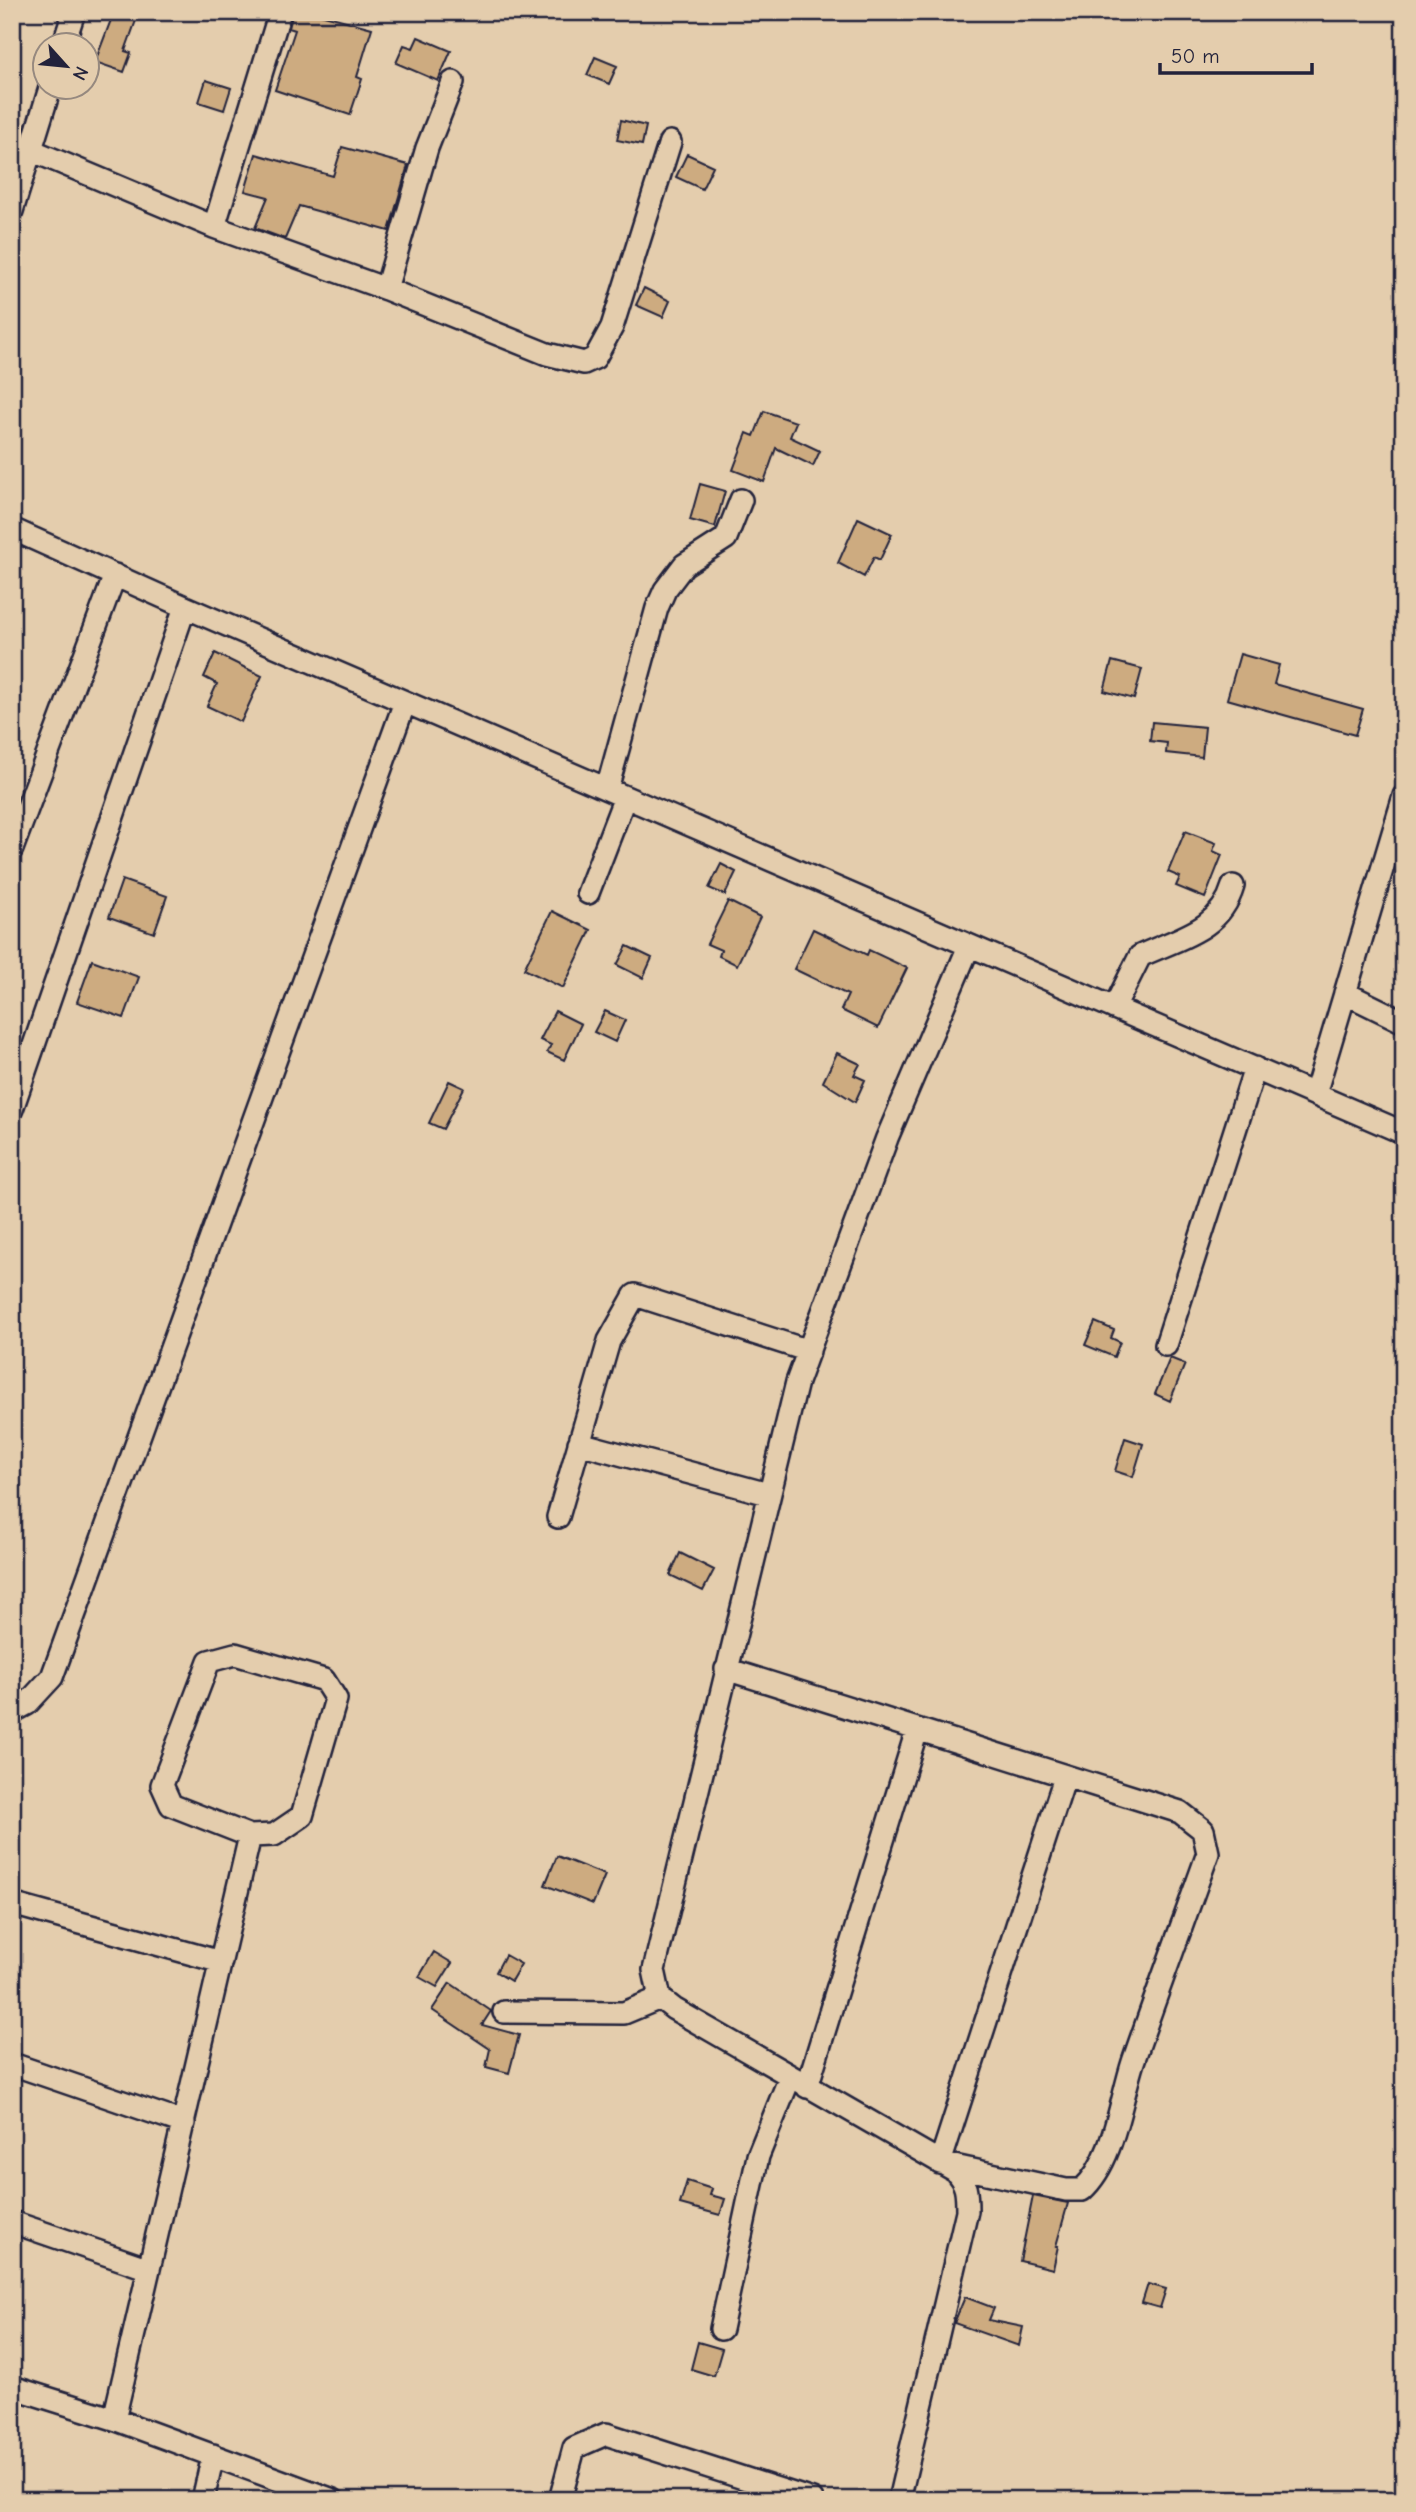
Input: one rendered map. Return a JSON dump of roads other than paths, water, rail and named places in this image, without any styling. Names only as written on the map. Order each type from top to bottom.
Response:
[{"type":"street","points":[[68,32],[74,12]]},
{"type":"street","points":[[214,227],[280,12]]},
{"type":"street","points":[[386,289],[427,148],[453,82]]},
{"type":"street","points":[[12,211],[46,102]]},
{"type":"street","points":[[31,149],[214,227],[386,289],[547,354],[584,363],[595,358],[612,327],[670,142]]},
{"type":"street","points":[[588,893],[616,793],[657,608],[665,590],[684,565],[726,538],[741,500]]},
{"type":"street","points":[[12,529],[185,607],[1404,1133]]},
{"type":"street","points":[[12,849],[115,575]]},
{"type":"street","points":[[12,1109],[185,607]]},
{"type":"street","points":[[12,1712],[27,1704],[52,1677],[405,702]]},
{"type":"street","points":[[1315,1094],[1404,796]]},
{"type":"street","points":[[1114,1008],[1140,956],[1191,936],[1210,923],[1229,901],[1233,886]]},
{"type":"street","points":[[899,2500],[967,2211],[967,2191],[963,2179],[660,1998],[654,1970],[797,1382],[887,1138],[969,946]]},
{"type":"street","points":[[1345,993],[1404,1022]]},
{"type":"street","points":[[1166,1345],[1255,1068]]},
{"type":"street","points":[[558,1517],[609,1340],[635,1295],[809,1351]]},
{"type":"street","points":[[579,1443],[768,1494]]},
{"type":"street","points":[[235,1654],[324,1680],[336,1699],[302,1816],[274,1835],[250,1836],[171,1805],[162,1785],[209,1661],[235,1654]]},
{"type":"street","points":[[726,1669],[1180,1812],[1203,1830],[1208,1853],[1133,2064],[1107,2149],[1093,2180],[1082,2190],[1066,2190],[940,2163]]},
{"type":"street","points":[[721,2329],[758,2156],[798,2082],[917,1730]]},
{"type":"street","points":[[940,2163],[1065,1777]]},
{"type":"street","points":[[114,2419],[250,1836]]},
{"type":"street","points":[[12,1904],[221,1962]]},
{"type":"street","points":[[504,2012],[624,2013],[660,1998]]},
{"type":"street","points":[[12,2064],[184,2123]]},
{"type":"street","points":[[12,2222],[149,2270]]},
{"type":"street","points":[[12,2387],[114,2419],[333,2500]]},
{"type":"street","points":[[560,2500],[574,2448],[606,2434],[812,2500]]},
{"type":"street","points":[[203,2500],[213,2455]]}]
